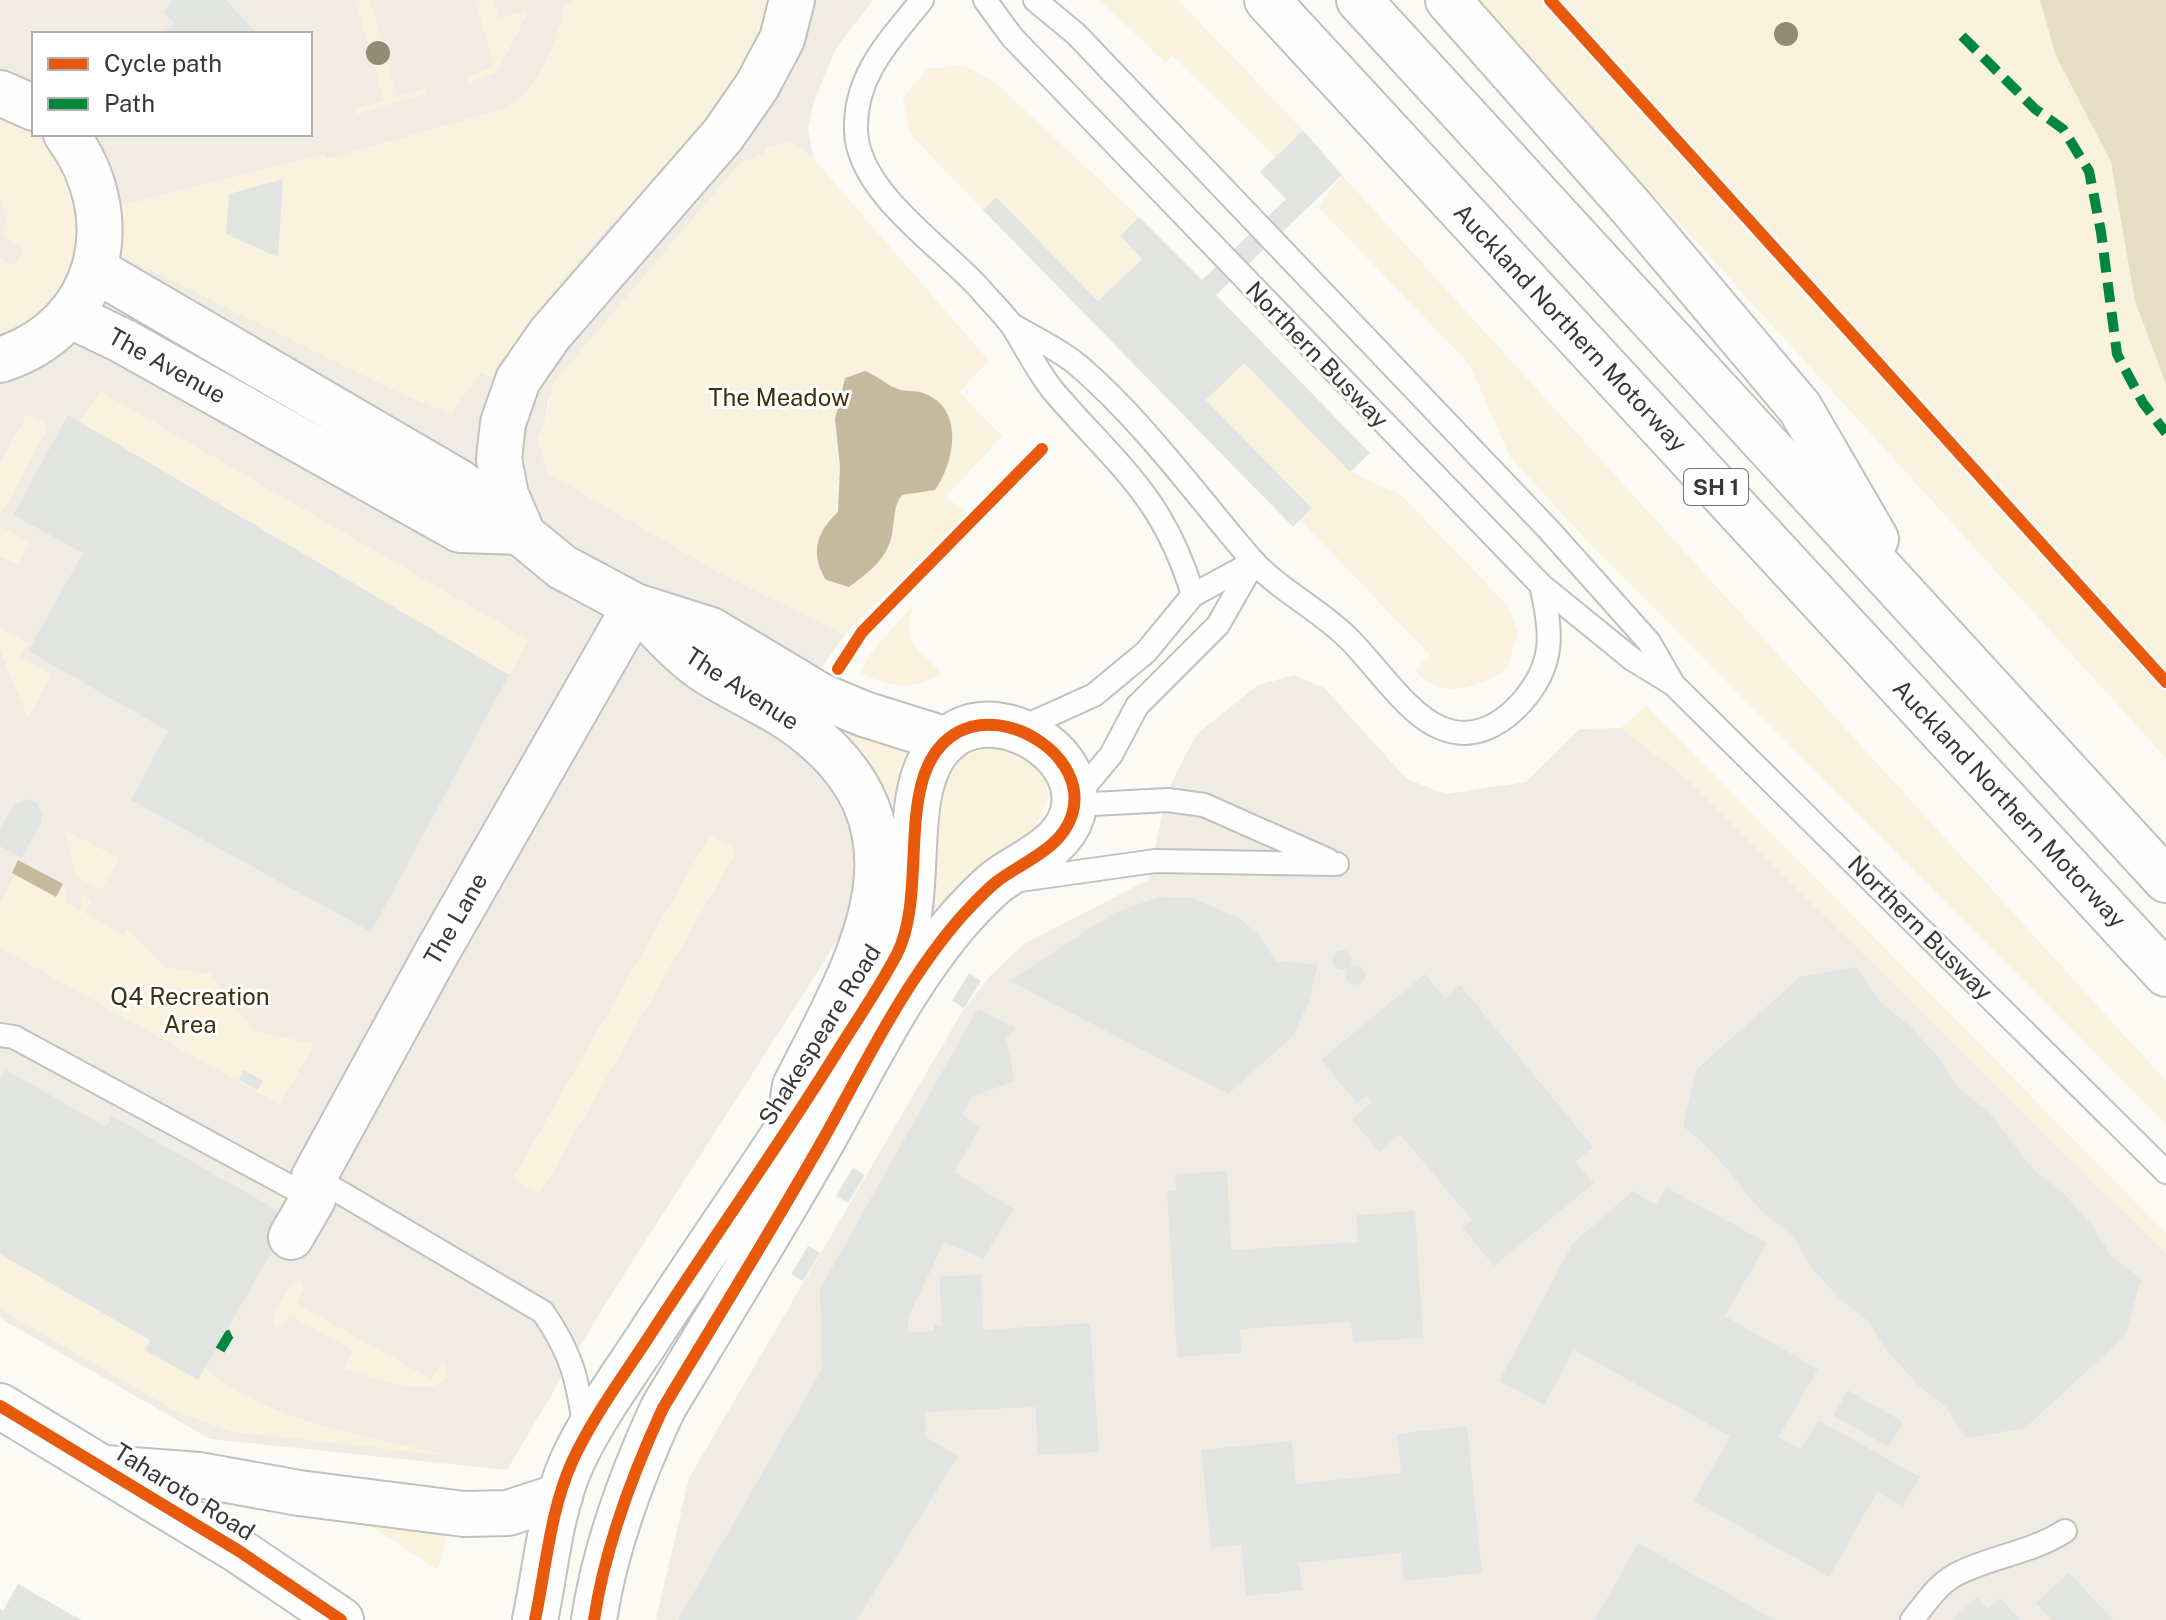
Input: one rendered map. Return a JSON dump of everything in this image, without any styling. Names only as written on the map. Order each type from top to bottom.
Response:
[{"type":"main road","points":[[522,532],[506,495],[499,459],[503,423],[518,380],[560,323],[723,135],[757,86],[782,39],[792,0]]},
{"type":"main road","name":"Auckland Northern Motorway","points":[[1267,0],[2166,974]]},
{"type":"main road","name":"SH 1","points":[[1359,0],[2166,880]]},
{"type":"main road","points":[[1448,0],[1631,207],[1800,408],[1917,610]]},
{"type":"main road","points":[[0,93],[32,107]]},
{"type":"main road","points":[[0,360],[36,344],[69,315],[94,269],[101,220],[98,196],[90,173],[67,136]]},
{"type":"main road","name":"The Avenue","points":[[94,269],[459,482],[562,567],[635,606],[711,630],[821,696],[864,714],[947,740]]},
{"type":"main road","name":"The Avenue","points":[[69,315],[123,341],[460,530],[522,532]]},
{"type":"main road","name":"The Avenue","points":[[635,606],[692,661],[802,727],[856,786],[869,813],[879,865],[876,900],[868,933],[857,964],[795,1086],[787,1132]]},
{"type":"main road","name":"The Lane","points":[[291,1237],[436,954],[635,606]]},
{"type":"main road","points":[[594,1620],[599,1588],[633,1473],[663,1408],[892,1017],[958,920],[993,885],[1045,851],[1062,834],[1074,801],[1072,784],[1055,755],[1019,729],[981,724],[956,732],[947,740]]},
{"type":"main road","name":"Shakespeare Road","points":[[535,1620],[560,1496],[586,1435],[787,1132],[899,950],[914,894],[918,797],[922,775],[936,750],[947,740]]},
{"type":"main road","name":"Taharoto Road","points":[[0,1406],[105,1468],[341,1620]]},
{"type":"main road","points":[[105,1468],[199,1475],[299,1493],[464,1514],[508,1513],[560,1496]]},
{"type":"lane","points":[[922,0],[865,76],[857,114],[859,150],[890,201],[974,282],[1012,325],[1053,391],[1113,453],[1150,500],[1176,545],[1193,595]]},
{"type":"lane","name":"Northern Busway","points":[[985,0],[1012,37],[1541,585],[1632,659],[1673,684],[2166,1172]]},
{"type":"lane","name":"Northern Busway","points":[[1035,0],[1076,34],[1538,518],[1649,642],[1673,684]]},
{"type":"lane","points":[[1012,325],[1077,364],[1106,390],[1254,562],[1348,638],[1424,719],[1458,733],[1476,733],[1503,719],[1529,694],[1541,676],[1551,640],[1541,585]]},
{"type":"lane","points":[[1019,729],[1094,695],[1146,652],[1193,595],[1254,562]]},
{"type":"lane","points":[[1074,801],[1111,755],[1137,706],[1218,625],[1254,562]]},
{"type":"lane","points":[[993,885],[1155,861],[1337,864],[1204,805],[1168,800],[1074,801]]},
{"type":"lane","points":[[7,1036],[314,1188],[543,1312],[566,1346],[576,1374],[586,1435]]},
{"type":"lane","points":[[1912,1620],[1935,1591],[1953,1576],[2046,1543],[2065,1531]]},
{"type":"shaded area","points":[[0,0],[873,0],[836,48],[814,101],[808,130],[814,159],[791,142],[548,400],[544,428],[537,439],[548,473],[722,574],[845,635],[819,671],[858,685],[817,754],[841,791],[852,835],[855,883],[848,924],[604,1306],[507,1470],[210,1439],[0,1318]]},
{"type":"shaded area","points":[[2040,0],[2166,0],[2166,384],[2135,301],[2111,162],[2056,56]]},
{"type":"shaded area","points":[[865,371],[894,388],[923,393],[937,400],[951,423],[951,451],[935,490],[902,495],[896,506],[886,552],[872,569],[849,587],[826,580],[817,552],[820,535],[838,512],[840,466],[835,419],[845,378]]},
{"type":"shaded area","points":[[1294,675],[1324,688],[1407,779],[1445,794],[1526,782],[1580,729],[1621,728],[1685,777],[2166,1254],[2166,1620],[656,1620],[689,1478],[962,1012],[991,975],[1024,944],[1148,880],[1168,789],[1197,734],[1258,685]]},
{"type":"shaded area","points":[[18,860],[63,884],[56,897],[12,873]]},
{"type":"green space","points":[[355,0],[370,0],[397,96],[425,89],[426,94],[357,114],[355,109],[384,101]]},
{"type":"green space","points":[[475,0],[494,0],[499,18],[526,11],[527,15],[497,72],[468,83],[467,77],[494,67]]},
{"type":"green space","points":[[573,0],[767,0],[767,7],[733,81],[711,113],[662,172],[567,274],[494,379],[480,373],[451,414],[401,394],[122,256],[119,206],[324,154],[327,159],[506,108],[518,100],[537,77],[552,49],[564,6]]},
{"type":"green space","points":[[1099,0],[1178,0],[1303,130],[1275,157],[1173,56],[1165,62]]},
{"type":"green space","points":[[1476,0],[2166,0],[2166,758]]},
{"type":"green space","points":[[964,65],[997,84],[1139,217],[1120,236],[1142,259],[1098,301],[996,197],[983,210],[909,133],[903,98],[927,69]]},
{"type":"green space","points":[[0,111],[32,130],[32,136],[37,136],[55,157],[70,189],[76,223],[72,257],[58,289],[35,315],[0,333],[0,258],[14,265],[24,250],[3,237],[6,216],[0,199]]},
{"type":"green space","name":"The Meadow","points":[[791,142],[814,159],[989,361],[959,392],[1002,436],[946,497],[967,513],[845,635],[722,574],[548,473],[537,439],[544,428],[553,384],[740,163],[764,153],[766,147]]},
{"type":"green space","points":[[1342,175],[2166,1081],[2166,1124],[1593,547],[1510,457],[1470,365],[1318,207]]},
{"type":"green space","points":[[1244,363],[1350,472],[1400,494],[1508,606],[1518,633],[1507,669],[1483,682],[1460,689],[1437,686],[1415,670],[1430,655],[1300,520],[1312,508],[1206,400]]},
{"type":"green space","points":[[100,391],[529,640],[509,675],[80,422]]},
{"type":"green space","points":[[27,414],[49,426],[0,516],[0,464]]},
{"type":"green space","points":[[0,526],[30,543],[18,565],[0,556]]},
{"type":"green space","points":[[914,604],[910,637],[918,650],[942,674],[921,683],[902,685],[882,682],[861,673],[870,654]]},
{"type":"green space","points":[[0,628],[27,643],[20,657],[52,674],[28,718],[0,650]]},
{"type":"green space","points":[[1646,706],[2166,1233],[2166,1254],[1685,777],[1621,728]]},
{"type":"green space","points":[[838,718],[915,746],[900,817],[887,819],[829,731]]},
{"type":"green space","points":[[991,746],[1015,747],[1040,763],[1049,795],[1034,831],[927,930],[946,775],[962,756]]},
{"type":"green space","points":[[65,830],[119,858],[101,890],[76,876]]},
{"type":"green space","points":[[710,835],[737,850],[540,1194],[513,1178]]},
{"type":"green space","name":"Q4 Recreation Area","points":[[15,875],[56,897],[63,884],[68,904],[80,910],[81,894],[92,900],[85,913],[123,935],[127,929],[164,967],[211,974],[254,1031],[314,1044],[280,1105],[0,948],[0,902]]},
{"type":"green space","points":[[0,1254],[150,1340],[198,1380],[204,1368],[231,1387],[290,1415],[447,1455],[232,1432],[177,1412],[0,1309]]},
{"type":"green space","points":[[300,1280],[304,1289],[297,1304],[431,1379],[444,1358],[447,1377],[439,1384],[427,1387],[383,1381],[344,1369],[354,1351],[290,1315],[283,1327],[274,1327],[272,1316],[293,1282]]},
{"type":"green space","points":[[369,1517],[447,1535],[438,1570],[367,1524]]},
{"type":"building","points":[[172,0],[226,0],[255,32],[164,32],[174,23],[164,13]]},
{"type":"building","points":[[1303,130],[1342,175],[1216,295],[1370,453],[1350,472],[1244,363],[1206,400],[1312,508],[1293,527],[983,210],[996,197],[1098,301],[1142,259],[1120,236],[1139,217],[1202,280],[1286,199],[1260,172]]},
{"type":"building","points":[[283,179],[278,257],[226,234],[229,194]]},
{"type":"building","points":[[68,415],[509,675],[371,932],[131,800],[168,731],[28,651],[83,553],[13,515]]},
{"type":"building","points":[[29,799],[38,804],[42,814],[41,824],[21,858],[0,846],[0,828],[15,804]]},
{"type":"building","points":[[1159,897],[1192,898],[1237,917],[1257,933],[1276,961],[1318,965],[1309,1001],[1293,1036],[1228,1094],[1009,981],[1114,913]]},
{"type":"building","points":[[1342,950],[1349,953],[1352,960],[1349,967],[1342,970],[1335,967],[1332,960],[1335,953]]},
{"type":"building","points":[[1355,965],[1362,968],[1365,975],[1362,982],[1355,985],[1348,982],[1345,975],[1348,968]]},
{"type":"building","points":[[1856,967],[1879,1001],[1910,1026],[1937,1056],[1958,1088],[1988,1111],[2033,1169],[2064,1194],[2091,1224],[2112,1257],[2141,1279],[2125,1336],[2025,1428],[1966,1438],[1946,1407],[1918,1385],[1887,1351],[1868,1321],[1840,1299],[1812,1268],[1792,1235],[1760,1210],[1712,1151],[1683,1126],[1697,1069],[1800,977]]},
{"type":"building","points":[[969,973],[981,981],[964,1008],[952,1001]]},
{"type":"building","points":[[1425,974],[1445,998],[1460,985],[1593,1147],[1575,1162],[1594,1183],[1494,1266],[1462,1227],[1472,1220],[1400,1134],[1379,1152],[1352,1119],[1372,1102],[1367,1096],[1357,1103],[1321,1060]]},
{"type":"building","points":[[978,1008],[1015,1028],[1006,1039],[1015,1081],[973,1096],[962,1114],[980,1128],[954,1172],[1014,1209],[983,1259],[944,1242],[908,1318],[908,1333],[934,1331],[934,1325],[941,1325],[940,1276],[981,1275],[983,1330],[1090,1323],[1099,1452],[1037,1455],[1036,1407],[925,1412],[926,1437],[958,1456],[857,1620],[678,1620],[822,1369],[820,1289]]},
{"type":"building","points":[[6,1070],[106,1127],[112,1116],[291,1218],[198,1380],[145,1350],[150,1340],[0,1254],[0,1080]]},
{"type":"building","points":[[244,1070],[263,1081],[257,1090],[239,1080]]},
{"type":"building","points":[[853,1168],[865,1175],[848,1203],[836,1196]]},
{"type":"building","points":[[1227,1171],[1231,1250],[1358,1242],[1356,1215],[1415,1211],[1423,1338],[1353,1342],[1351,1322],[1240,1329],[1241,1353],[1177,1357],[1167,1191],[1176,1190],[1175,1174]]},
{"type":"building","points":[[1666,1187],[1767,1243],[1725,1316],[1818,1369],[1778,1438],[1801,1449],[1818,1420],[1920,1477],[1903,1506],[1877,1492],[1829,1577],[1694,1501],[1730,1436],[1574,1350],[1544,1405],[1499,1381],[1573,1243],[1633,1191],[1656,1205]]},
{"type":"building","points":[[808,1246],[820,1253],[803,1281],[791,1274]]},
{"type":"building","points":[[1848,1390],[1903,1422],[1889,1447],[1833,1416]]},
{"type":"building","points":[[1467,1426],[1482,1573],[1404,1581],[1401,1553],[1299,1563],[1302,1590],[1246,1596],[1241,1545],[1211,1548],[1201,1450],[1292,1441],[1296,1484],[1401,1473],[1397,1434]]},
{"type":"building","points":[[1638,1543],[1775,1620],[1595,1620]]},
{"type":"building","points":[[2069,1573],[2113,1620],[2052,1620],[2036,1603]]},
{"type":"building","points":[[18,1584],[81,1620],[0,1620],[0,1609],[3,1611]]},
{"type":"building","points":[[1977,1597],[1988,1609],[2000,1598],[2020,1620],[1952,1620]]},
{"type":"marked path","points":[[1962,36],[2035,109],[2063,129],[2089,171],[2101,232],[2117,354],[2143,403],[2166,433]]},
{"type":"marked path","points":[[220,1350],[229,1335],[237,1331]]},
{"type":"cycle path","points":[[1550,0],[2166,682]]},
{"type":"cycle path","points":[[838,669],[862,632],[1042,449]]},
{"type":"cycle path","points":[[535,1620],[558,1500],[580,1445],[815,1087],[897,954],[911,897],[918,801],[925,773],[937,749],[958,732],[978,725],[999,725],[1020,731],[1057,756],[1069,774],[1074,794],[1072,815],[1067,827],[1050,846],[995,883],[961,917],[922,968],[887,1023],[765,1239],[663,1408],[621,1511],[605,1565],[594,1620]]},
{"type":"cycle path","points":[[0,1406],[239,1551],[341,1620]]}]
